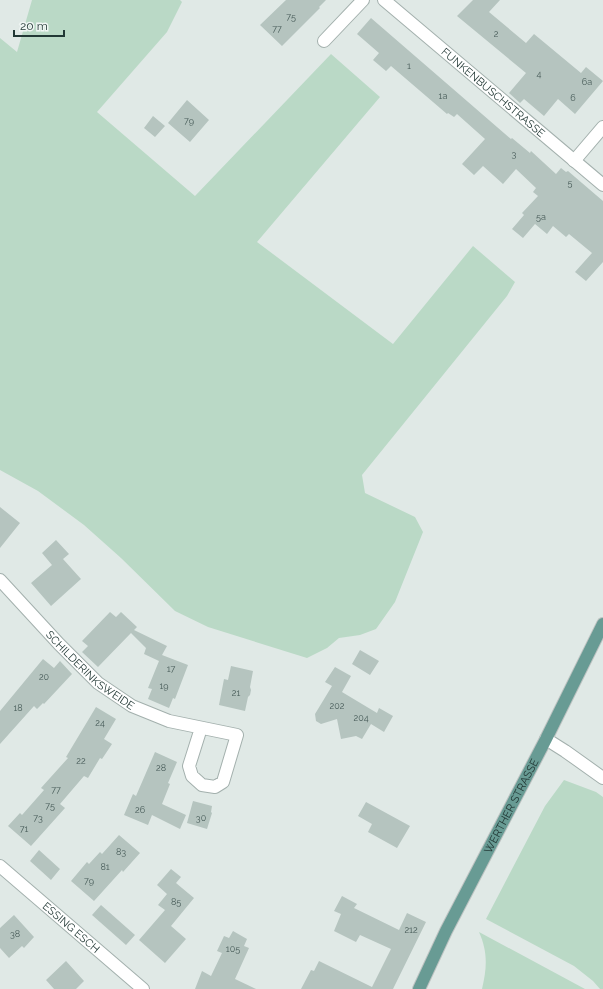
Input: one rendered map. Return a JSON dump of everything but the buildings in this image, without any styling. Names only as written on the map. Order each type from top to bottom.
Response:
[{"type":"main road","name":"WERTHER STRASSE","points":[[419,989],[446,931],[546,739],[603,624]]},
{"type":"street","points":[[324,41],[363,0]]},
{"type":"street","name":"FUNKENBUSCHSTRASSE","points":[[384,0],[603,185]]},
{"type":"street","points":[[574,160],[603,127]]},
{"type":"street","name":"SCHILDERINKSWEIDE","points":[[0,580],[59,644],[98,683],[132,706],[169,721],[201,728],[237,736],[223,782],[215,787],[202,785],[192,776],[189,766],[201,728]]},
{"type":"street","points":[[546,739],[603,778]]},
{"type":"street","name":"ESSING ESCH","points":[[0,866],[143,989]]},
{"type":"green space","points":[[32,0],[180,0],[182,2],[167,32],[97,112],[195,196],[331,54],[380,97],[257,242],[393,344],[473,246],[515,282],[507,296],[362,475],[365,493],[415,517],[423,532],[395,602],[376,629],[360,635],[339,638],[327,648],[307,658],[208,627],[175,611],[121,558],[84,525],[38,491],[0,470],[0,38],[17,52]]},
{"type":"green space","points":[[564,780],[596,792],[603,797],[603,989],[600,989],[593,981],[574,966],[486,919],[545,806]]},
{"type":"green space","points":[[479,932],[585,989],[482,989],[486,960],[484,946]]}]
